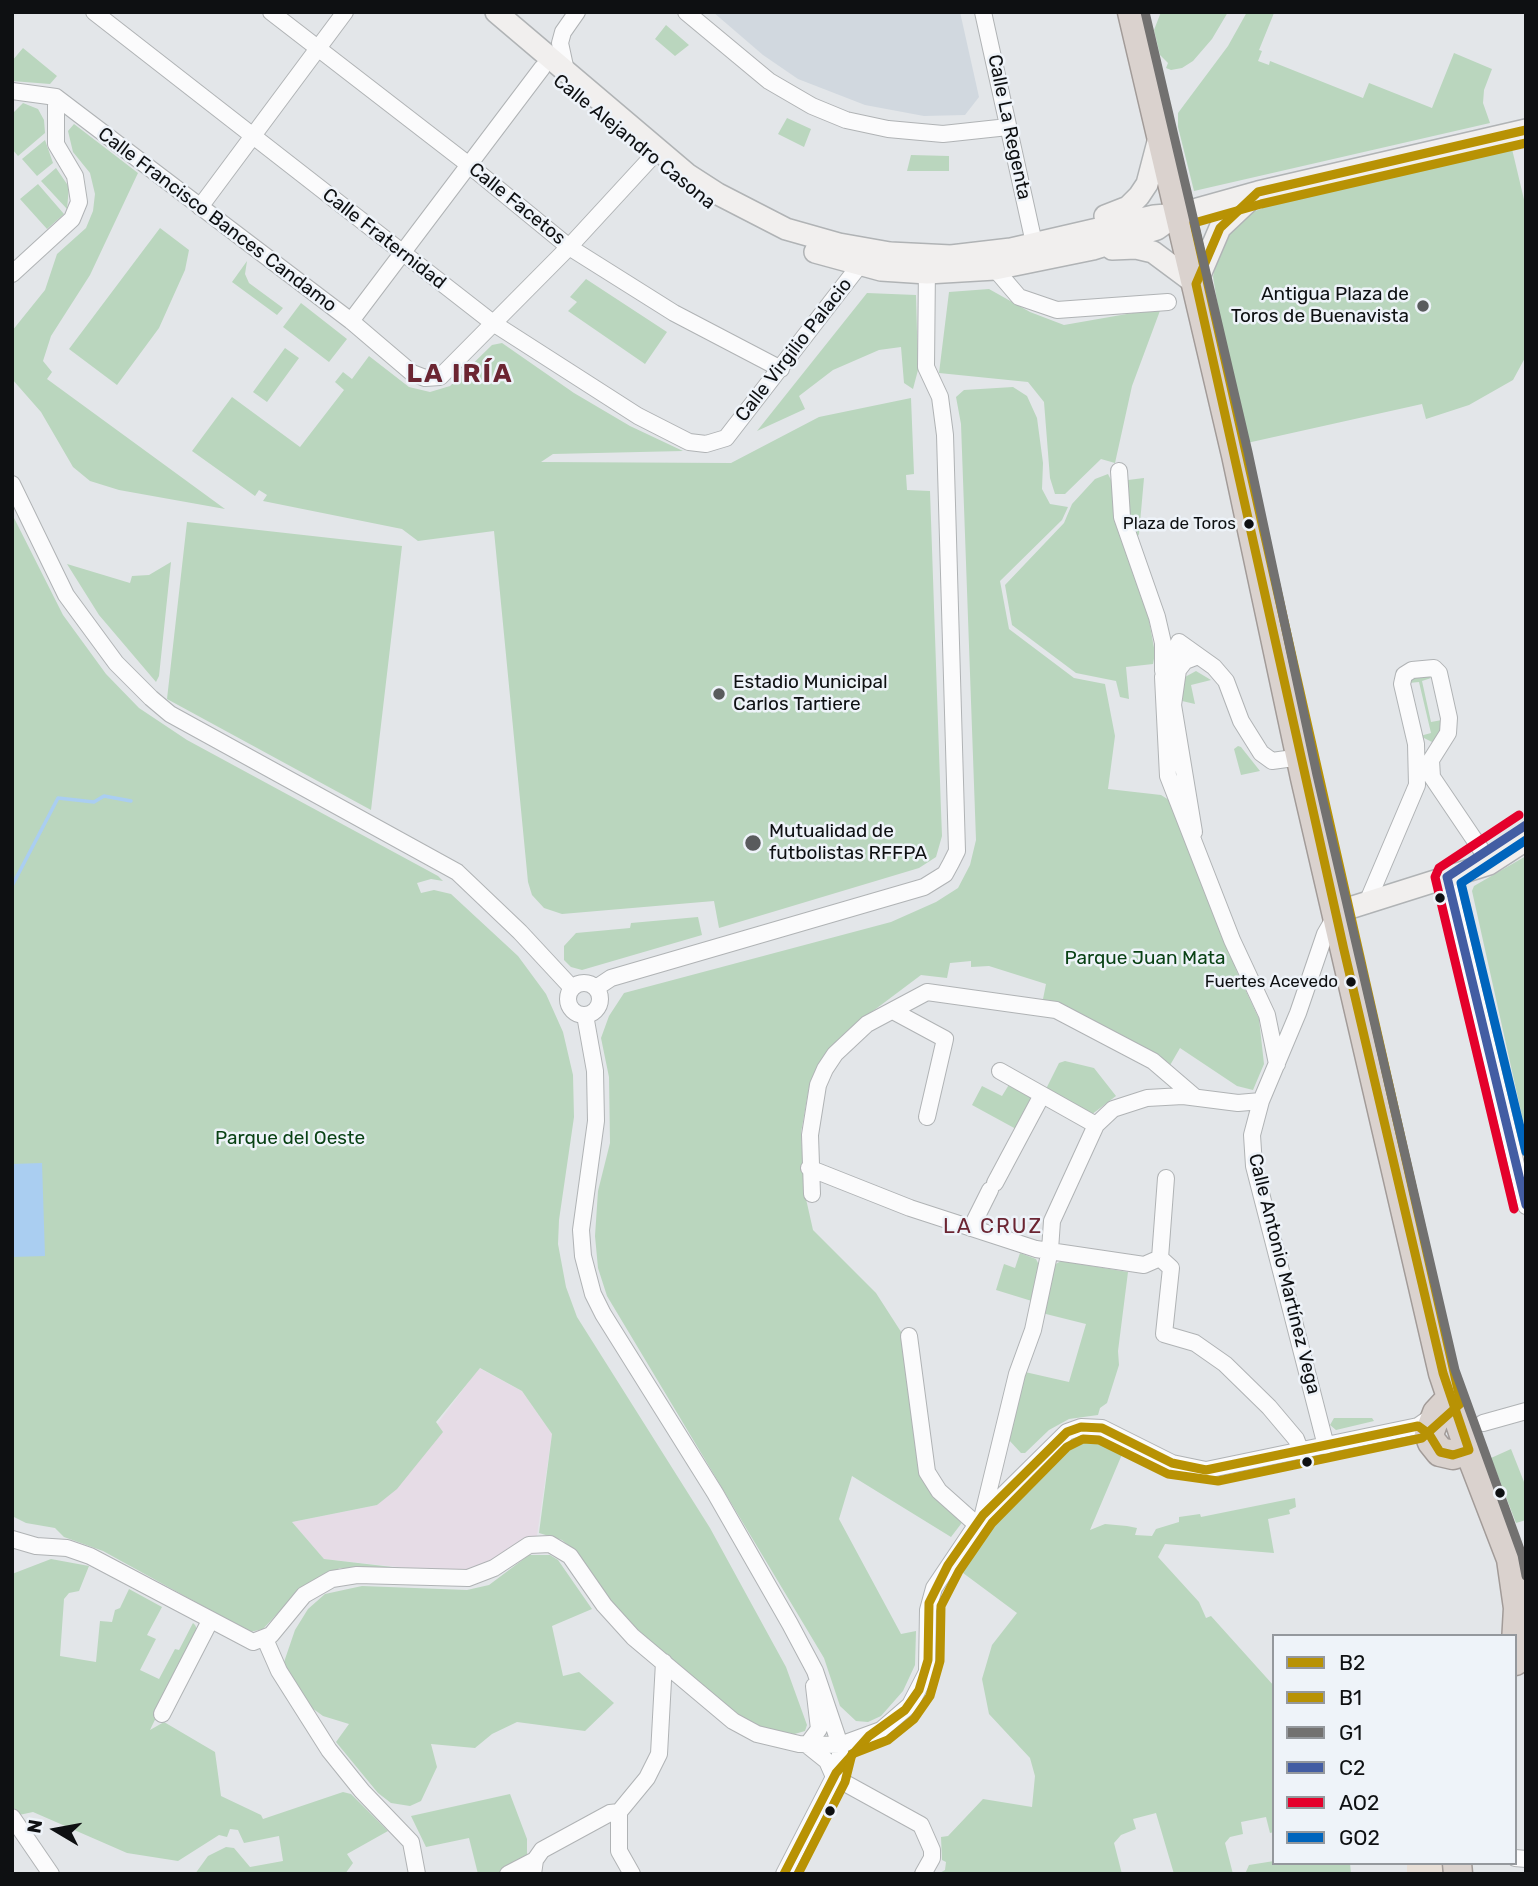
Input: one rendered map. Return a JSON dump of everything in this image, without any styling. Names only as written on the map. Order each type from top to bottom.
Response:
[{"type":"highway","points":[[1132,12],[1337,912],[1440,1452],[1453,1455],[1469,1450]]},
{"type":"highway","points":[[1434,1418],[1469,1450],[1511,1559],[1518,1608],[1517,1634]]},
{"type":"main road","name":"Calle Alejandro Casona","points":[[477,12],[650,159],[711,205],[780,241],[859,265],[927,264],[995,269],[1093,249],[1157,229],[1179,214]]},
{"type":"main road","name":"Calle Alejandro Casona","points":[[496,12],[694,179],[741,207],[786,229],[825,241],[927,264],[1154,216],[1179,214]]},
{"type":"main road","points":[[1179,214],[1258,192],[1526,130]]},
{"type":"main road","name":"Calle Alejandro Casona","points":[[1034,243],[1128,207],[1147,184],[1159,138]]},
{"type":"main road","points":[[1196,284],[1220,228],[1258,192]]},
{"type":"main road","name":"Calle Alejandro Casona","points":[[1093,249],[1136,248],[1153,252],[1196,284]]},
{"type":"main road","points":[[1447,877],[1482,851],[1526,825]]},
{"type":"main road","points":[[1337,912],[1489,864],[1526,840]]},
{"type":"street","name":"Calle Fraternidad","points":[[94,12],[401,254],[494,323],[638,416],[689,442]]},
{"type":"street","name":"Calle Facetos","points":[[271,12],[469,165],[569,247],[674,313],[781,369]]},
{"type":"street","points":[[200,206],[345,12]]},
{"type":"street","points":[[566,71],[561,43],[563,32],[577,12]]},
{"type":"street","points":[[686,12],[769,81],[812,106],[846,120],[888,129],[943,134],[1008,127]]},
{"type":"street","name":"Calle La Regenta","points":[[983,12],[1034,243]]},
{"type":"street","points":[[533,43],[563,32]]},
{"type":"street","points":[[351,321],[542,68]]},
{"type":"street","name":"Calle Francisco Bances Candamo","points":[[12,91],[56,97],[351,321],[412,373],[425,378],[440,377],[494,323]]},
{"type":"street","points":[[12,274],[72,219],[79,202],[75,176],[56,144],[56,97]]},
{"type":"street","points":[[494,323],[650,159]]},
{"type":"street","points":[[596,988],[611,978],[924,887],[945,874],[957,851],[945,435],[940,397],[926,367],[927,264]]},
{"type":"street","name":"Calle Virgilio Palacio","points":[[689,442],[706,444],[726,438],[859,265]]},
{"type":"street","points":[[995,269],[1018,297],[1057,310],[1168,302]]},
{"type":"street","points":[[1119,471],[1122,517],[1157,617],[1163,643],[1168,776],[1231,940],[1268,1015],[1277,1064]]},
{"type":"street","points":[[12,484],[72,605],[116,663],[150,698],[170,714],[457,872],[520,932],[572,988]]},
{"type":"street","points":[[1157,617],[1179,642],[1226,681],[1242,724],[1261,753],[1272,761],[1301,757]]},
{"type":"street","points":[[1163,677],[1179,642]]},
{"type":"street","points":[[1198,656],[1185,661],[1174,685],[1174,714],[1201,862]]},
{"type":"street","points":[[1417,785],[1419,770],[1415,740],[1402,684],[1404,674],[1423,667],[1434,668],[1439,673],[1449,718],[1448,733],[1431,760],[1433,779],[1482,851]]},
{"type":"street","points":[[1415,740],[1425,748],[1441,744]]},
{"type":"street","points":[[1168,776],[1185,773]]},
{"type":"street","points":[[1366,905],[1417,785],[1422,777],[1433,779]]},
{"type":"street","points":[[1447,877],[1526,1206]]},
{"type":"street","name":"Calle Antonio Martínez Vega","points":[[1326,1446],[1254,1167],[1252,1135],[1261,1101],[1298,1013],[1325,934],[1337,912]]},
{"type":"street","points":[[585,983],[596,988],[599,996],[598,1006],[585,1015],[570,1008],[568,998],[572,988],[585,983]]},
{"type":"street","points":[[812,1194],[809,1168],[814,1109],[818,1085],[825,1069],[849,1039],[867,1024],[927,992],[1056,1010],[1153,1061],[1195,1097]]},
{"type":"street","points":[[893,1011],[945,1038],[927,1117]]},
{"type":"street","points":[[1268,1015],[1283,1018],[1298,1013]]},
{"type":"street","points":[[585,1015],[595,1071],[596,1121],[581,1230],[583,1256],[593,1294],[715,1493],[814,1671],[840,1745],[840,1762],[835,1775],[784,1874]]},
{"type":"street","points":[[1000,1070],[1096,1125]]},
{"type":"street","points":[[971,1228],[1042,1095]]},
{"type":"street","points":[[979,1520],[1017,1374],[1033,1330],[1050,1250],[1052,1221],[1096,1125],[1113,1109],[1129,1102],[1158,1097],[1195,1097],[1238,1103],[1261,1101]]},
{"type":"street","points":[[809,1168],[910,1208],[1036,1249],[1144,1265],[1160,1258]]},
{"type":"street","points":[[1160,1258],[1166,1178]]},
{"type":"street","points":[[1160,1258],[1171,1268],[1164,1334],[1195,1343],[1225,1364],[1269,1407],[1296,1439],[1301,1452]]},
{"type":"street","points":[[909,1336],[927,1472],[939,1491],[979,1520]]},
{"type":"street","points":[[835,1775],[869,1737],[905,1710],[919,1690],[928,1660],[931,1596],[979,1520],[1060,1437],[1088,1427],[1115,1433],[1172,1463],[1216,1469],[1301,1452],[1434,1418],[1483,1423],[1526,1411]]},
{"type":"street","points":[[1469,1450],[1483,1423]]},
{"type":"street","points":[[996,1461],[1000,1471],[1015,1482]]},
{"type":"street","points":[[12,1539],[36,1546],[79,1551],[246,1640],[265,1639],[304,1595],[332,1579],[357,1576],[468,1578],[494,1568],[523,1547],[544,1543],[560,1548],[570,1556],[618,1622],[745,1729],[807,1745],[840,1745],[869,1737]]},
{"type":"street","points":[[162,1714],[210,1621]]},
{"type":"street","points":[[265,1639],[279,1671],[329,1750],[362,1791],[411,1842],[417,1874]]},
{"type":"street","points":[[626,1872],[620,1850],[620,1812],[648,1778],[659,1754],[664,1662]]},
{"type":"street","points":[[807,1745],[819,1728],[814,1699],[814,1671]]},
{"type":"street","points":[[662,1687],[684,1680]]},
{"type":"street","points":[[832,1721],[869,1737]]},
{"type":"street","points":[[807,1745],[827,1761],[835,1775],[921,1825],[929,1836],[932,1850],[932,1857],[923,1874]]},
{"type":"street","points":[[508,1874],[534,1867],[542,1850],[610,1813],[620,1812]]},
{"type":"street","points":[[12,1817],[51,1874]]},
{"type":"shaded area","points":[[713,12],[960,12],[979,97],[965,115],[924,116],[865,105],[798,79],[763,55]]},
{"type":"shaded area","points":[[479,1368],[522,1391],[552,1434],[536,1542],[487,1570],[417,1569],[324,1559],[292,1522],[377,1505]]},
{"type":"shaded area","points":[[1407,1865],[1442,1865],[1443,1874],[1407,1874]]},
{"type":"green space","points":[[1161,12],[1228,12],[1212,39],[1193,61],[1182,68],[1171,70],[1166,68],[1168,63],[1160,55],[1154,30]]},
{"type":"green space","points":[[1247,12],[1274,13],[1259,50],[1262,51],[1258,61],[1269,65],[1270,61],[1363,98],[1369,83],[1432,108],[1454,53],[1492,69],[1484,90],[1483,103],[1490,123],[1194,191],[1178,127],[1178,113],[1228,46]]},
{"type":"green space","points":[[666,25],[689,45],[675,56],[655,39]]},
{"type":"green space","points":[[23,48],[57,76],[50,84],[12,81],[12,61]]},
{"type":"green space","points":[[23,103],[38,109],[44,120],[45,133],[18,156],[12,149],[12,114]]},
{"type":"green space","points":[[787,118],[811,129],[804,147],[778,134]]},
{"type":"green space","points":[[74,124],[138,173],[90,275],[51,336],[43,361],[52,372],[47,379],[225,509],[119,490],[90,481],[73,467],[41,412],[12,379],[12,331],[45,290],[57,254],[86,228],[93,211],[95,194],[90,173],[73,152],[68,131]]},
{"type":"green space","points":[[45,140],[53,163],[37,176],[22,159]]},
{"type":"green space","points":[[1512,149],[1526,208],[1526,356],[1513,380],[1469,405],[1426,419],[1422,404],[1247,443],[1213,277],[1217,256],[1227,233],[1251,213],[1278,201]]},
{"type":"green space","points":[[911,155],[949,156],[949,171],[907,171]]},
{"type":"green space","points":[[56,168],[69,187],[67,209],[41,181]]},
{"type":"green space","points":[[38,184],[64,214],[47,229],[20,199]]},
{"type":"green space","points":[[160,228],[189,250],[185,270],[159,328],[117,385],[69,349]]},
{"type":"green space","points":[[247,261],[245,274],[249,283],[283,308],[277,315],[232,282]]},
{"type":"green space","points":[[586,279],[667,332],[645,364],[568,311],[577,302],[570,297]]},
{"type":"green space","points":[[989,289],[1030,312],[1064,325],[1161,308],[1132,386],[1115,463],[1101,459],[1065,494],[1055,494],[1050,478],[1044,402],[1028,382],[939,373],[949,292]]},
{"type":"green space","points":[[867,293],[916,295],[918,370],[913,389],[904,383],[901,347],[879,350],[833,370],[799,396],[805,409],[757,431]]},
{"type":"green space","points":[[301,303],[347,339],[329,362],[283,327]]},
{"type":"green space","name":"Estadio Municipal Carlos Tartiere","points":[[502,343],[574,393],[630,426],[683,451],[553,454],[541,462],[731,463],[819,417],[911,398],[914,474],[906,475],[907,490],[930,491],[942,836],[936,857],[919,868],[719,928],[714,901],[562,914],[544,908],[532,895],[528,882],[494,531],[418,541],[402,529],[263,501],[267,495],[259,490],[255,496],[192,451],[232,397],[300,447],[344,390],[335,382],[343,372],[352,379],[369,356],[409,387],[430,392],[450,386],[492,345]]},
{"type":"green space","points":[[285,348],[299,358],[267,402],[253,392]]},
{"type":"green space","name":"Parque Juan Mata","points":[[1013,387],[1027,396],[1037,418],[1043,463],[1042,489],[1050,504],[1068,507],[1062,520],[1000,581],[1009,629],[1074,678],[1105,684],[1115,736],[1108,789],[1161,795],[1177,805],[1237,972],[1259,1019],[1264,1064],[1253,1090],[1237,1086],[1180,1048],[1169,1067],[1042,1004],[1046,984],[989,966],[971,967],[971,961],[950,963],[947,978],[921,975],[849,1029],[824,1055],[809,1087],[801,1133],[804,1190],[813,1230],[876,1293],[905,1338],[920,1450],[964,1520],[951,1537],[852,1476],[839,1519],[901,1634],[916,1631],[915,1665],[903,1691],[881,1716],[868,1722],[856,1721],[840,1706],[824,1658],[607,1296],[598,1268],[595,1236],[598,1191],[610,1143],[609,1077],[601,1038],[609,1016],[624,993],[891,922],[936,902],[958,888],[970,865],[976,840],[961,424],[956,397],[964,390]]},
{"type":"green space","points":[[1108,474],[1112,482],[1144,478],[1139,534],[1127,556],[1145,599],[1155,653],[1153,664],[1126,667],[1129,699],[1120,697],[1116,681],[1076,673],[1012,625],[1005,585],[1064,523],[1072,504],[1095,479]]},
{"type":"green space","name":"Parque del Oeste","points":[[12,514],[63,615],[106,674],[139,708],[187,740],[438,876],[443,881],[431,879],[417,883],[421,893],[434,890],[451,894],[518,956],[546,994],[563,1032],[573,1075],[574,1117],[558,1244],[566,1287],[577,1317],[710,1528],[786,1667],[807,1725],[805,1731],[791,1735],[758,1727],[738,1716],[620,1616],[575,1551],[562,1540],[539,1533],[552,1434],[522,1391],[480,1368],[436,1422],[443,1432],[397,1489],[377,1505],[292,1522],[324,1559],[418,1570],[417,1573],[340,1568],[302,1587],[263,1629],[250,1632],[103,1551],[64,1537],[55,1528],[26,1523],[12,1516]]},
{"type":"green space","points":[[187,522],[402,546],[371,810],[167,699]]},
{"type":"green space","points":[[171,562],[159,676],[156,682],[99,615],[67,564],[130,583],[132,576],[149,575]]},
{"type":"green space","points":[[1196,671],[1211,680],[1191,685],[1195,704],[1182,701],[1185,677]]},
{"type":"green space","points":[[1415,675],[1428,675],[1431,678],[1422,681],[1431,722],[1442,720],[1441,733],[1432,742],[1420,736],[1431,733],[1419,682],[1409,683]]},
{"type":"green space","points":[[1238,746],[1260,771],[1241,775],[1234,749]]},
{"type":"green space","points":[[1526,856],[1526,1134],[1472,891],[1474,886]]},
{"type":"green space","points":[[698,917],[702,935],[582,970],[571,967],[564,960],[564,946],[576,933],[630,928],[631,923]]},
{"type":"green space","points":[[1065,1061],[1094,1068],[1116,1096],[1091,1115],[1045,1091],[1059,1063]]},
{"type":"green space","points":[[1010,1083],[1033,1097],[1016,1129],[972,1105],[982,1086],[1002,1096]]},
{"type":"green space","points":[[1020,1253],[1036,1259],[1040,1267],[1035,1302],[996,1290],[1004,1264],[1015,1268]]},
{"type":"green space","points":[[1061,1261],[1128,1272],[1118,1351],[1119,1365],[1107,1403],[1100,1408],[1098,1415],[1069,1419],[1049,1430],[1025,1453],[1021,1453],[1008,1439],[1025,1372],[1069,1382],[1086,1324],[1042,1313],[1054,1265]]},
{"type":"green space","points":[[1334,1418],[1372,1418],[1374,1421],[1336,1430],[1330,1425]]},
{"type":"green space","points":[[1091,1438],[1123,1452],[1090,1530],[1105,1524],[1127,1526],[1137,1528],[1135,1535],[1152,1536],[1156,1529],[1179,1522],[1179,1517],[1200,1514],[1201,1517],[1295,1498],[1296,1507],[1289,1510],[1290,1514],[1268,1519],[1274,1553],[1165,1544],[1158,1557],[1199,1602],[1206,1618],[1211,1616],[1272,1684],[1272,1832],[1266,1817],[1241,1822],[1243,1834],[1230,1837],[1225,1843],[1233,1874],[1174,1874],[1156,1813],[1133,1819],[1136,1829],[1121,1835],[1114,1843],[1122,1874],[938,1874],[945,1870],[946,1862],[942,1860],[941,1837],[948,1836],[983,1799],[1032,1807],[1035,1776],[1030,1758],[989,1714],[982,1679],[992,1645],[1017,1613],[959,1570],[991,1523],[1064,1449]]},
{"type":"green space","points":[[1511,1449],[1526,1487],[1526,1520],[1516,1523],[1491,1458]]},
{"type":"green space","points":[[529,1555],[550,1555],[558,1560],[592,1609],[552,1626],[563,1676],[579,1672],[614,1703],[585,1731],[517,1722],[492,1734],[475,1748],[431,1744],[437,1767],[421,1801],[410,1806],[391,1803],[378,1793],[336,1742],[349,1724],[323,1716],[312,1708],[283,1665],[295,1630],[308,1609],[325,1594],[362,1586],[467,1590],[489,1585]]},
{"type":"green space","points":[[51,1559],[89,1566],[79,1591],[69,1593],[64,1599],[60,1656],[96,1662],[100,1621],[112,1622],[115,1610],[120,1608],[129,1589],[162,1607],[147,1635],[156,1639],[140,1670],[159,1679],[175,1649],[179,1650],[193,1623],[195,1625],[198,1631],[150,1730],[164,1722],[215,1752],[221,1796],[261,1815],[263,1819],[343,1792],[351,1794],[388,1831],[347,1854],[353,1863],[345,1874],[195,1874],[208,1856],[226,1847],[234,1848],[250,1867],[283,1861],[279,1836],[244,1843],[238,1830],[230,1829],[227,1837],[219,1835],[178,1861],[127,1853],[33,1812],[19,1815],[12,1805],[12,1574]]},
{"type":"green space","points":[[510,1794],[527,1839],[527,1855],[524,1861],[498,1874],[478,1874],[469,1838],[426,1847],[411,1816]]},
{"type":"green space","points":[[1272,1861],[1272,1865],[1350,1865],[1351,1874],[1245,1874],[1249,1865]]},
{"type":"water","points":[[42,1163],[45,1256],[12,1257],[12,1164]]},
{"type":"waterway","points":[[12,886],[58,798],[94,802],[104,796],[131,801]]},
{"type":"transit line","name":"G1","points":[[1145,12],[1248,452],[1317,775],[1455,1370],[1522,1555],[1526,1576]]},
{"type":"transit line","name":"B2","points":[[784,1874],[836,1773],[869,1736],[905,1710],[919,1690],[928,1660],[929,1603],[948,1565],[983,1515],[1067,1432],[1081,1427],[1102,1428],[1172,1463],[1206,1470],[1418,1426],[1429,1434],[1440,1452],[1453,1455],[1469,1450],[1443,1373],[1344,950],[1196,284],[1220,228],[1258,192],[1526,130]]},
{"type":"transit line","name":"B1","points":[[798,1874],[845,1782],[852,1754],[888,1740],[914,1719],[930,1696],[940,1661],[941,1606],[959,1571],[992,1523],[1067,1447],[1083,1439],[1099,1440],[1168,1474],[1218,1481],[1422,1438],[1461,1403],[1194,223],[1261,204],[1526,143]]},
{"type":"transit line","name":"AO2","points":[[1514,1209],[1435,877],[1439,868],[1519,815]]},
{"type":"transit line","name":"C2","points":[[1526,825],[1447,877],[1526,1205]]},
{"type":"transit line","name":"GO2","points":[[1526,840],[1461,883],[1526,1152]]},
{"type":"place","name":"Antigua Plaza de Toros de Buenavista","points":[[1423,306]]},
{"type":"place","name":"Plaza de Toros","points":[[1249,524]]},
{"type":"place","name":"Estadio Municipal Carlos Tartiere","points":[[719,694]]},
{"type":"place","name":"Mutualidad de futbolistas RFFPA","points":[[753,843]]},
{"type":"place","name":"Fuertes Acevedo","points":[[1351,982]]},
{"type":"district","name":"LA IRÍA","points":[[460,374]]},
{"type":"district","name":"LA CRUZ","points":[[993,1227]]}]
